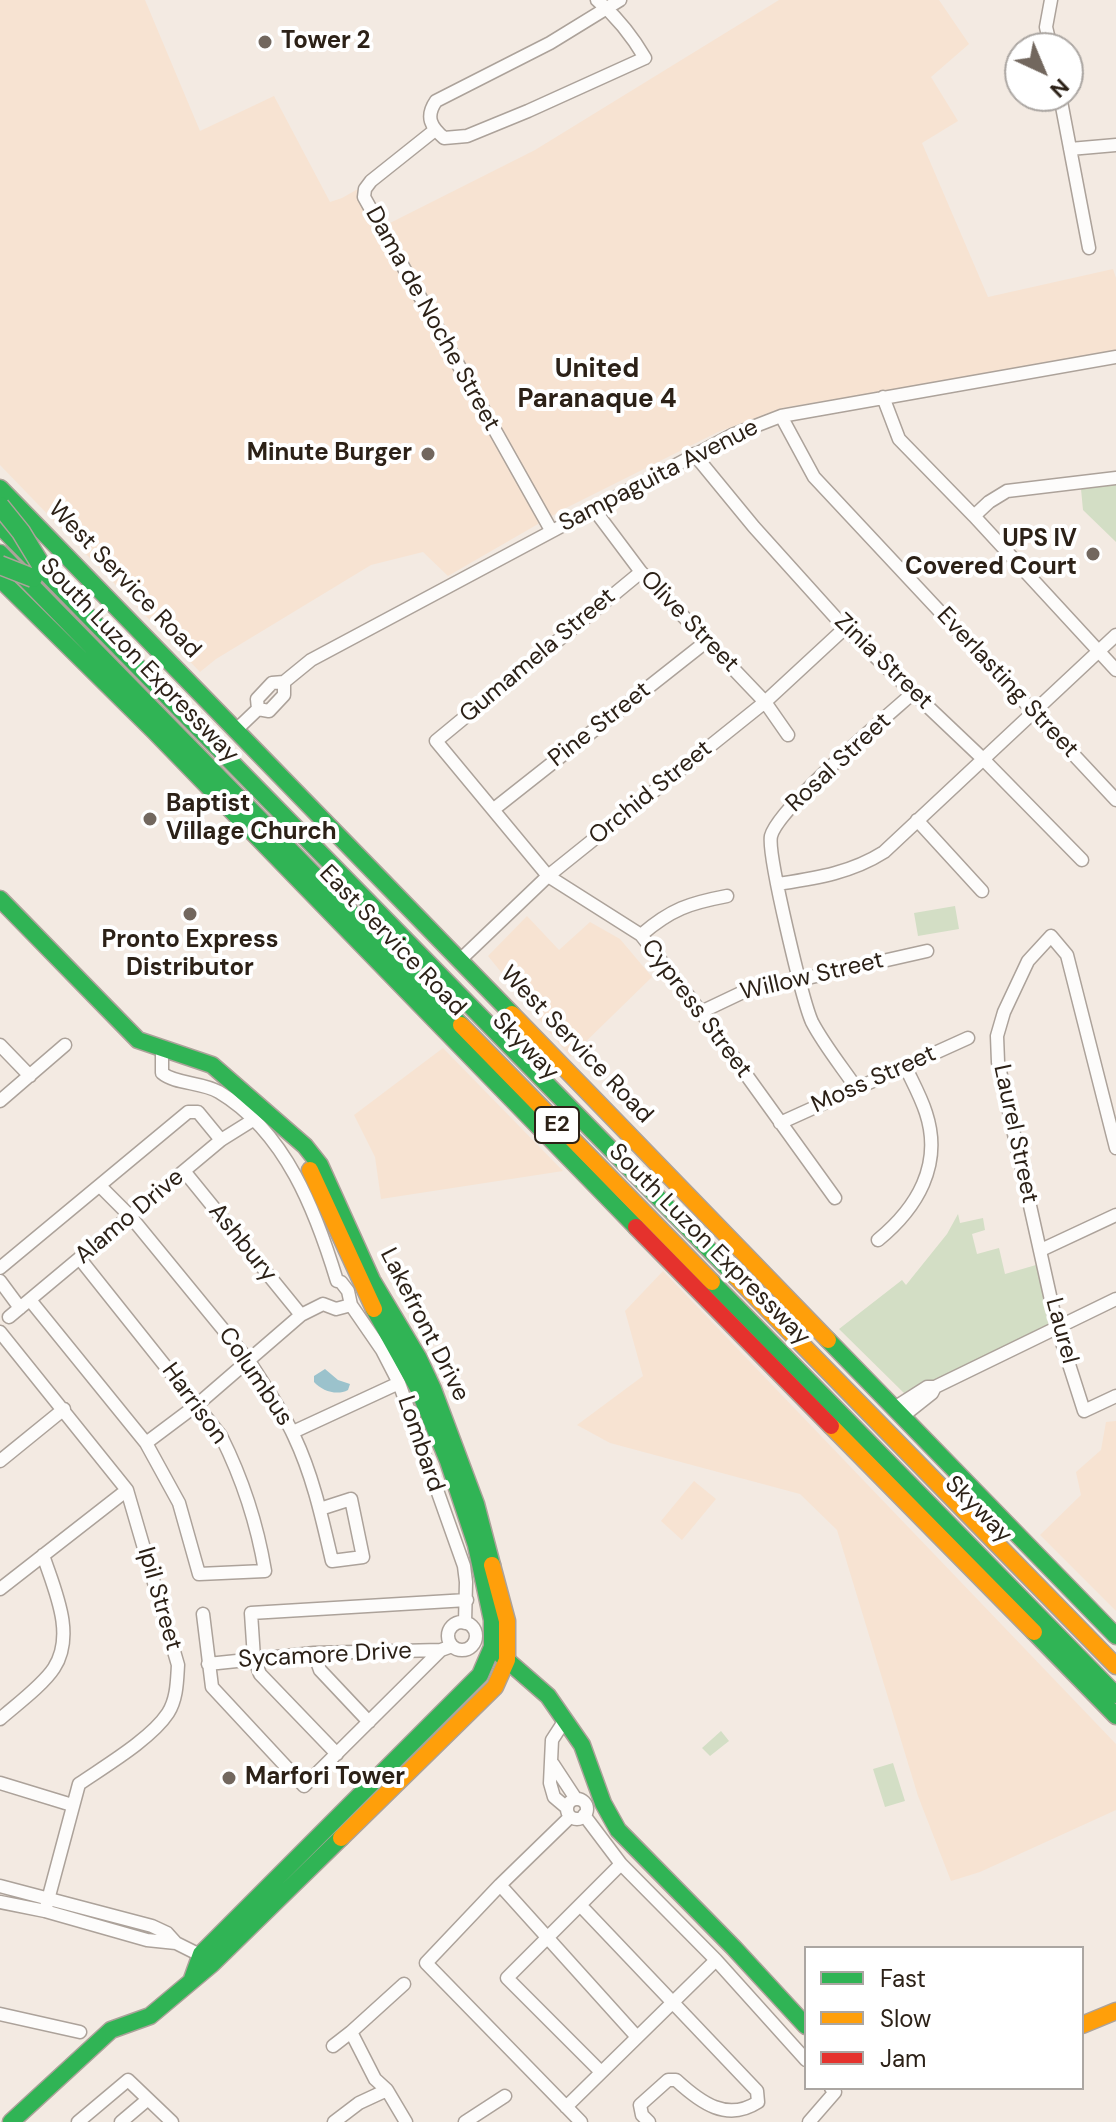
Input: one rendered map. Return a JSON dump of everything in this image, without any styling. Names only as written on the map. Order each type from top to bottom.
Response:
[{"type":"main road","name":"West Service Road","points":[[0,488],[1116,1636]]},
{"type":"main road","points":[[0,506],[21,532],[38,574]]},
{"type":"main road","name":"South Luzon Expressway","points":[[0,517],[1116,1654]]},
{"type":"main road","name":"Skyway","points":[[0,526],[38,574],[1116,1685]]},
{"type":"main road","name":"Skyway","points":[[0,544],[38,574],[1116,1666]]},
{"type":"main road","name":"South Luzon Expressway","points":[[0,553],[1116,1695]]},
{"type":"main road","points":[[0,565],[38,574]]},
{"type":"main road","name":"East Service Road","points":[[0,579],[154,731],[1116,1716]]},
{"type":"main road","name":"Lakefront Drive","points":[[0,899],[138,1040],[212,1065],[305,1146],[320,1165],[372,1280],[418,1357],[433,1389],[467,1478],[507,1621],[507,1660],[495,1687],[206,1959]]},
{"type":"main road","name":"Lakefront Drive","points":[[11,2122],[111,2030],[150,2016],[192,1979],[206,1959],[480,1675],[492,1647],[492,1616],[472,1535],[426,1407],[406,1363],[361,1285],[311,1171],[278,1125]]},
{"type":"main road","points":[[492,1647],[548,1696],[565,1720],[582,1745],[603,1803],[618,1830],[804,2024]]},
{"type":"main road","points":[[1084,2024],[1116,2011]]},
{"type":"street","points":[[597,0],[608,10],[633,39],[645,58],[467,136],[444,138],[435,130],[429,119],[430,109],[436,101],[550,43],[608,10],[620,0]]},
{"type":"street","points":[[1047,32],[1051,0]]},
{"type":"street","points":[[1063,112],[1089,248]]},
{"type":"street","name":"Dama de Noche Street","points":[[435,130],[371,181],[364,197],[551,530]]},
{"type":"street","points":[[1070,149],[1116,145]]},
{"type":"street","name":"Sampaguita Avenue","points":[[236,730],[258,709],[257,699],[272,683],[284,682],[311,660],[732,435],[781,416],[1116,357]]},
{"type":"street","points":[[883,397],[899,439],[1116,670]]},
{"type":"street","name":"Everlasting Street","points":[[781,416],[814,477],[1116,800]]},
{"type":"street","name":"Zinia Street","points":[[694,454],[754,527],[845,628],[982,758],[1082,860]]},
{"type":"street","points":[[974,516],[1007,491],[1116,478]]},
{"type":"street","name":"Olive Street","points":[[593,508],[641,572],[765,702],[788,735]]},
{"type":"street","name":"Gumamela Street","points":[[436,741],[641,572]]},
{"type":"street","name":"Orchid Street","points":[[460,960],[548,876],[765,702],[845,628]]},
{"type":"street","points":[[778,884],[841,873],[865,864],[884,852],[1116,635]]},
{"type":"street","name":"Pine Street","points":[[494,809],[707,641]]},
{"type":"street","name":"Rosal Street","points":[[857,1089],[811,1019],[778,884],[771,836],[782,816],[913,693]]},
{"type":"street","name":"Cypress Street","points":[[436,741],[548,876],[641,935],[701,1012],[835,1198]]},
{"type":"street","points":[[917,820],[982,891]]},
{"type":"street","points":[[641,935],[657,920],[687,904],[727,896]]},
{"type":"street","name":"Laurel Street","points":[[1041,1250],[998,1062],[997,1036],[1004,1012],[1028,961],[1051,936],[1067,955],[1116,1148]]},
{"type":"street","name":"Willow Street","points":[[701,1012],[741,993],[927,951]]},
{"type":"street","name":"Moss Street","points":[[780,1123],[968,1038]]},
{"type":"street","points":[[0,1045],[30,1076]]},
{"type":"street","points":[[0,1101],[65,1045]]},
{"type":"street","name":"Lombard","points":[[162,1048],[162,1073],[167,1078],[197,1083],[221,1093],[253,1120],[278,1147],[307,1198],[323,1235],[337,1281],[348,1291],[351,1305],[382,1350],[399,1383],[464,1566],[467,1600],[465,1623]]},
{"type":"street","points":[[878,1240],[906,1214],[921,1193],[928,1176],[931,1144],[927,1114],[905,1066]]},
{"type":"street","points":[[0,1268],[188,1112],[198,1112],[221,1140]]},
{"type":"street","name":"Alamo Drive","points":[[9,1317],[221,1140],[253,1120]]},
{"type":"street","name":"Ashbury","points":[[184,1171],[301,1315]]},
{"type":"street","name":"Columbus","points":[[100,1186],[131,1217],[249,1361],[293,1432],[310,1474],[332,1561],[363,1557],[351,1499],[320,1509]]},
{"type":"street","points":[[1041,1250],[1116,1215]]},
{"type":"street","name":"Laurel","points":[[1041,1250],[1057,1327],[1084,1411],[1116,1396]]},
{"type":"street","name":"Harrison","points":[[80,1259],[221,1436],[246,1490],[260,1536],[265,1571],[199,1574],[179,1503],[146,1443]]},
{"type":"street","points":[[0,1281],[25,1304],[146,1443],[198,1404],[301,1315],[323,1304],[337,1281]]},
{"type":"street","points":[[899,1412],[932,1393],[935,1387],[1116,1299]]},
{"type":"street","points":[[323,1304],[336,1309],[351,1305]]},
{"type":"street","name":"Ipil Street","points":[[0,1332],[127,1490],[178,1665],[177,1689],[168,1713],[126,1752],[79,1784],[47,1905]]},
{"type":"street","points":[[293,1432],[399,1383]]},
{"type":"street","points":[[0,1461],[64,1409]]},
{"type":"street","points":[[0,1589],[127,1490]]},
{"type":"street","points":[[0,1719],[53,1670],[64,1648],[61,1614],[43,1555]]},
{"type":"street","points":[[337,1754],[260,1674],[254,1658],[251,1613],[467,1600]]},
{"type":"street","points":[[203,1614],[212,1687],[218,1697],[304,1786],[447,1648],[451,1629],[465,1623],[475,1632],[475,1641],[465,1650],[447,1648]]},
{"type":"street","name":"Sycamore Drive","points":[[208,1664],[314,1653],[447,1648]]},
{"type":"street","points":[[314,1653],[320,1670],[369,1722]]},
{"type":"street","points":[[565,1720],[552,1740],[553,1764],[578,1819],[584,1815],[621,1864],[716,1960],[804,2058]]},
{"type":"street","points":[[0,1783],[72,1805]]},
{"type":"street","points":[[571,1808],[426,1963],[581,2122]]},
{"type":"street","points":[[601,2072],[507,1978],[621,1864]]},
{"type":"street","points":[[500,1885],[637,2037]]},
{"type":"street","points":[[0,1886],[47,1905]]},
{"type":"street","points":[[0,1902],[47,1905],[152,1926],[206,1959]]},
{"type":"street","points":[[580,1905],[757,2091],[758,2102],[744,2117],[717,2120],[673,2079],[668,2080],[640,2105],[642,2115],[649,2122]]},
{"type":"street","points":[[566,2107],[716,1960]]},
{"type":"street","points":[[333,2046],[404,1984]]},
{"type":"street","points":[[0,2014],[80,2032]]},
{"type":"street","points":[[351,2032],[375,2079],[387,2090],[406,2122]]},
{"type":"street","points":[[78,2122],[128,2080],[172,2122]]},
{"type":"street","points":[[334,2122],[359,2103],[387,2090]]},
{"type":"street","points":[[809,2122],[835,2092],[833,2090]]},
{"type":"street","points":[[465,2122],[505,2096]]},
{"type":"street","points":[[121,2122],[147,2100]]},
{"type":"shaded area","points":[[0,0],[145,0],[200,131],[274,96],[330,202],[365,185],[388,224],[535,150],[779,0],[939,0],[969,44],[931,77],[958,121],[922,143],[988,297],[1113,269],[1116,278],[1116,352],[782,408],[718,432],[564,509],[448,576],[423,552],[371,565],[216,659],[200,672],[0,465]]},
{"type":"shaded area","points":[[527,916],[559,950],[590,922],[620,939],[652,977],[570,1057],[488,956]]},
{"type":"shaded area","points":[[443,1048],[563,1171],[381,1199],[375,1157],[354,1115]]},
{"type":"shaded area","points":[[663,1271],[1116,1744],[1116,1810],[980,1872],[951,1881],[918,1796],[837,1530],[800,1494],[610,1443],[577,1425],[643,1376],[625,1311]]},
{"type":"shaded area","points":[[1116,1421],[1116,1611],[1040,1535],[1081,1495],[1076,1472],[1101,1450],[1106,1422]]},
{"type":"shaded area","points":[[694,1481],[716,1499],[682,1540],[661,1521]]},
{"type":"green space","points":[[1116,484],[1116,542],[1083,510],[1081,489]]},
{"type":"green space","points":[[955,906],[959,929],[918,936],[914,913]]},
{"type":"green space","points":[[958,1214],[960,1223],[983,1218],[985,1230],[972,1234],[977,1254],[999,1248],[1005,1274],[1036,1265],[1040,1268],[1050,1325],[908,1397],[839,1329],[902,1280],[906,1285],[947,1234]]},
{"type":"green space","points":[[721,1731],[729,1741],[710,1756],[702,1748]]},
{"type":"green space","points":[[893,1763],[905,1801],[885,1807],[873,1769]]},
{"type":"water","points":[[325,1369],[338,1380],[350,1384],[348,1390],[335,1392],[317,1385],[314,1376]]},
{"type":"traffic: fast","points":[[0,488],[512,1014]]},
{"type":"traffic: fast","points":[[0,506],[21,532],[44,570]]},
{"type":"traffic: fast","points":[[0,526],[736,1277]]},
{"type":"traffic: fast","points":[[0,553],[461,1025]]},
{"type":"traffic: fast","points":[[0,565],[33,578]]},
{"type":"traffic: fast","points":[[0,579],[154,731],[636,1227]]},
{"type":"traffic: fast","points":[[0,899],[138,1040],[212,1065],[305,1146],[320,1165],[372,1280],[418,1357],[433,1389],[476,1504],[492,1565]]},
{"type":"traffic: fast","points":[[712,1282],[1116,1695]]},
{"type":"traffic: fast","points":[[192,1979],[201,1954],[480,1675],[492,1647],[492,1620],[476,1545],[448,1461],[418,1388],[374,1309]]},
{"type":"traffic: fast","points":[[828,1340],[1116,1636]]},
{"type":"traffic: fast","points":[[1034,1632],[1116,1716]]},
{"type":"traffic: fast","points":[[501,1655],[548,1696],[582,1745],[603,1803],[618,1830],[804,2024]]},
{"type":"traffic: fast","points":[[11,2122],[111,2030],[150,2016],[212,1964],[341,1838]]},
{"type":"traffic: slow","points":[[512,1014],[828,1340]]},
{"type":"traffic: slow","points":[[461,1025],[712,1282]]},
{"type":"traffic: slow","points":[[310,1170],[374,1309]]},
{"type":"traffic: slow","points":[[736,1277],[1116,1666]]},
{"type":"traffic: slow","points":[[831,1426],[1034,1632]]},
{"type":"traffic: slow","points":[[341,1838],[495,1687],[507,1660],[507,1621],[492,1565]]},
{"type":"traffic: slow","points":[[1084,2024],[1116,2011]]},
{"type":"traffic: jam","points":[[636,1227],[831,1426]]},
{"type":"place","name":"Tower 2","points":[[265,42]]},
{"type":"place","name":"Minute Burger","points":[[428,454]]},
{"type":"place","name":"UPS IV Covered Court","points":[[1093,554]]},
{"type":"place","name":"Baptist Village Church","points":[[150,819]]},
{"type":"place","name":"Pronto Express Distributor","points":[[190,914]]},
{"type":"place","name":"Marfori Tower","points":[[229,1778]]},
{"type":"district","name":"United Paranaque 4","points":[[597,385]]}]
